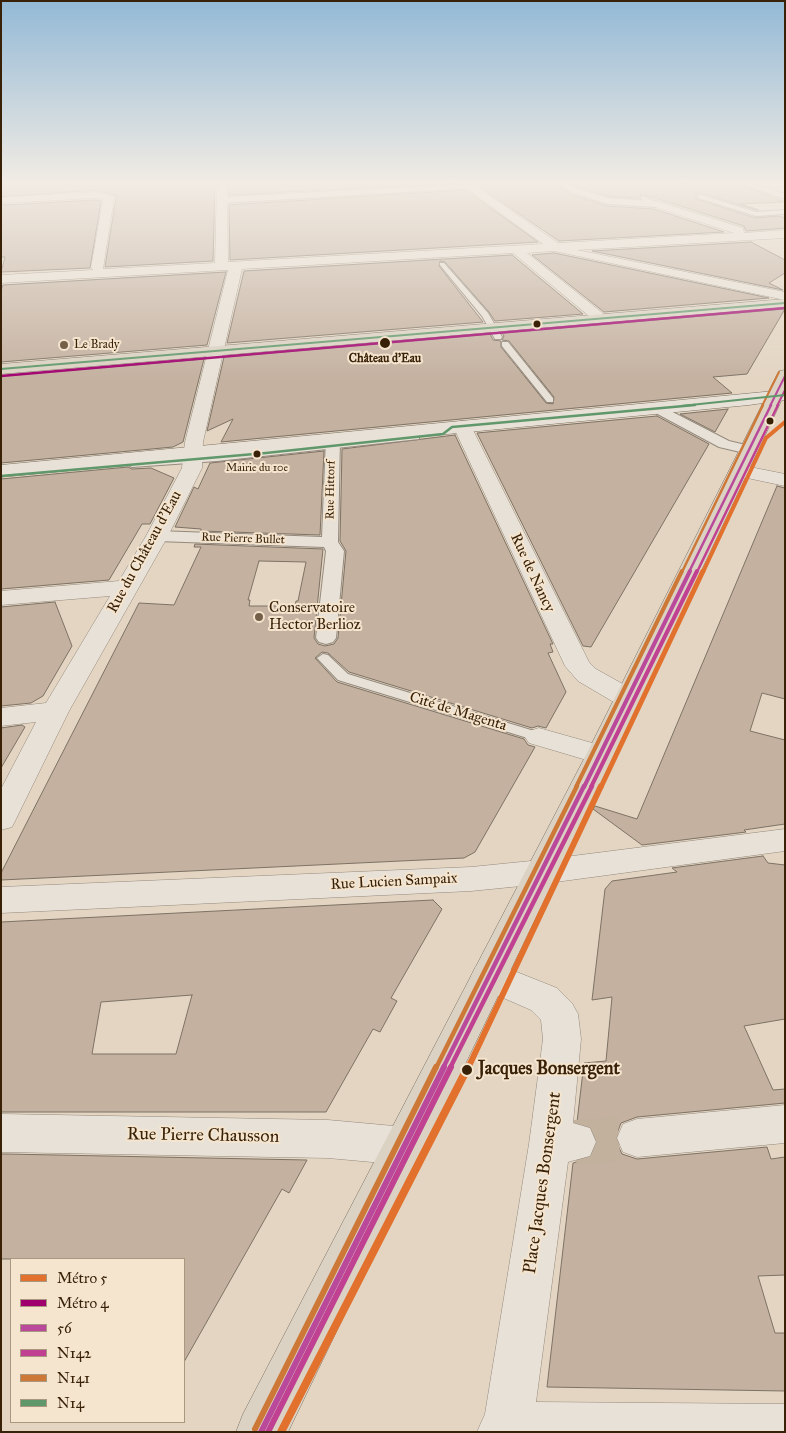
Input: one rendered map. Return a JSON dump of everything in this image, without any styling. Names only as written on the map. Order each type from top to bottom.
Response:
[{"type":"main road","points":[[1,369],[217,350],[495,332],[600,318],[785,303]]},
{"type":"main road","points":[[261,1432],[781,389]]},
{"type":"street","points":[[98,269],[101,248]]},
{"type":"street","name":"Rue du Château d'Eau","points":[[1,819],[56,711],[125,588],[157,536],[192,468],[194,442],[217,350],[229,266],[228,248]]},
{"type":"street","points":[[1,279],[98,269],[229,266],[537,248]]},
{"type":"street","points":[[556,248],[568,252],[746,290],[785,296]]},
{"type":"street","points":[[515,249],[600,318]]},
{"type":"street","points":[[746,290],[752,296],[751,305]]},
{"type":"street","points":[[1,471],[194,456],[332,442],[561,412],[657,408],[781,389]]},
{"type":"street","points":[[657,408],[724,444],[744,460],[784,478]]},
{"type":"street","name":"Rue de Nancy","points":[[457,427],[578,666],[587,675],[627,698]]},
{"type":"street","name":"Rue Hittorf","points":[[326,638],[335,551],[330,542],[332,442]]},
{"type":"street","name":"Rue Pierre Bullet","points":[[157,536],[330,542]]},
{"type":"street","points":[[1,598],[125,588]]},
{"type":"street","points":[[1,717],[56,711]]},
{"type":"street","name":"Cité de Magenta","points":[[539,737],[600,755]]},
{"type":"street","name":"Rue Lucien Sampaix","points":[[1,900],[471,878],[541,872],[785,840]]},
{"type":"street","name":"Place Jacques Bonsergent","points":[[490,976],[544,999],[559,1014],[562,1039],[562,1143],[505,1431]]},
{"type":"street","points":[[637,1138],[785,1124]]},
{"type":"street","name":"Rue Pierre Chausson","points":[[1,1133],[130,1134],[328,1140],[405,1146]]},
{"type":"street","points":[[505,1431],[546,1426],[785,1429]]},
{"type":"lane","points":[[442,264],[485,315],[495,332]]},
{"type":"lane","points":[[505,344],[550,400]]},
{"type":"lane","points":[[1,476],[194,456]]},
{"type":"lane","name":"Cité de Magenta","points":[[324,658],[343,677],[539,737]]},
{"type":"building","points":[[1,248],[93,248],[90,268],[1,272],[5,257],[1,257]]},
{"type":"building","points":[[108,248],[213,248],[213,261],[105,267]]},
{"type":"building","points":[[230,248],[438,248],[230,260]]},
{"type":"building","points":[[647,248],[762,248],[785,260],[785,273],[769,283],[783,290],[592,251]]},
{"type":"building","points":[[554,253],[769,298],[604,312],[532,255]]},
{"type":"building","points":[[512,255],[583,314],[495,321],[445,262],[440,261],[439,266],[483,322],[227,343],[244,271]]},
{"type":"building","points":[[226,272],[207,345],[1,362],[1,291],[3,285]]},
{"type":"building","points":[[785,309],[747,374],[713,377],[732,393],[221,442],[233,419],[207,431],[224,357],[490,334],[493,340],[501,341],[501,347],[546,403],[553,404],[554,397],[509,341],[502,340],[504,336],[502,333]]},
{"type":"building","points":[[204,359],[183,442],[173,447],[1,463],[1,376]]},
{"type":"building","points":[[728,409],[715,432],[680,414]]},
{"type":"building","points":[[657,416],[709,444],[591,647],[583,646],[477,433]]},
{"type":"building","points":[[455,435],[553,644],[550,644],[553,652],[548,653],[566,692],[546,728],[538,726],[532,728],[349,672],[328,653],[322,652],[315,658],[337,682],[524,739],[528,745],[535,747],[475,852],[464,858],[1,880],[1,873],[139,603],[174,605],[201,547],[194,547],[195,544],[323,549],[314,638],[318,644],[325,646],[334,644],[338,638],[346,551],[340,541],[342,449]],"holes":[[[259,561],[306,562],[298,601],[296,601],[295,606],[249,606],[250,600],[248,600]]]},
{"type":"building","points":[[324,451],[320,535],[201,531],[201,529],[175,527],[194,487],[198,489],[210,463]]},
{"type":"building","points":[[128,467],[132,469],[151,468],[174,478],[150,524],[142,524],[109,580],[1,589],[1,479]]},
{"type":"building","points":[[777,486],[785,488],[785,699],[762,693],[750,731],[785,740],[785,824],[744,830],[746,832],[642,845],[593,809],[595,806],[637,819]]},
{"type":"building","points":[[55,602],[72,646],[43,696],[31,703],[1,706],[1,607]]},
{"type":"building","points":[[22,725],[25,727],[1,768],[1,728]]},
{"type":"building","points":[[763,856],[768,863],[785,865],[785,1019],[744,1026],[773,1090],[785,1089],[785,1103],[637,1117],[621,1123],[615,1139],[622,1154],[637,1159],[767,1147],[771,1159],[785,1157],[785,1275],[758,1276],[775,1333],[785,1333],[785,1391],[547,1387],[573,1163],[590,1158],[598,1143],[592,1127],[577,1122],[584,1063],[606,1061],[612,997],[592,1000],[605,889],[612,881],[677,872],[672,868]]},
{"type":"building","points":[[433,900],[442,909],[391,998],[397,1001],[380,1032],[373,1029],[326,1112],[1,1112],[1,922]],"holes":[[[192,995],[176,1054],[92,1054],[101,1002]]]},
{"type":"building","points":[[1,1154],[307,1160],[289,1193],[282,1189],[185,1360],[185,1258],[1,1259]]},
{"type":"tunnel","points":[[575,1142],[637,1138]]},
{"type":"metro line","name":"4","points":[[1,376],[785,308]]},
{"type":"metro line","name":"5","points":[[281,1432],[467,1070],[766,438],[785,422]]},
{"type":"transit line","name":"N14","points":[[1,369],[785,303]]},
{"type":"transit line","name":"N141","points":[[255,1429],[594,752],[779,372]]},
{"type":"transit line","name":"56","points":[[261,1432],[600,755],[785,376]]},
{"type":"transit line","name":"N142","points":[[268,1432],[606,758],[785,390]]},
{"type":"transit line","name":"N14","points":[[1,476],[266,453],[443,434],[452,427],[749,400],[785,395]]},
{"type":"place","name":"Château d'Eau","points":[[385,343]]},
{"type":"place","name":"Le Brady","points":[[64,345]]},
{"type":"place","name":"Mairie du 10e","points":[[257,454]]},
{"type":"place","name":"Conservatoire Hector Berlioz","points":[[259,617]]},
{"type":"place","name":"Jacques Bonsergent","points":[[467,1070]]}]
